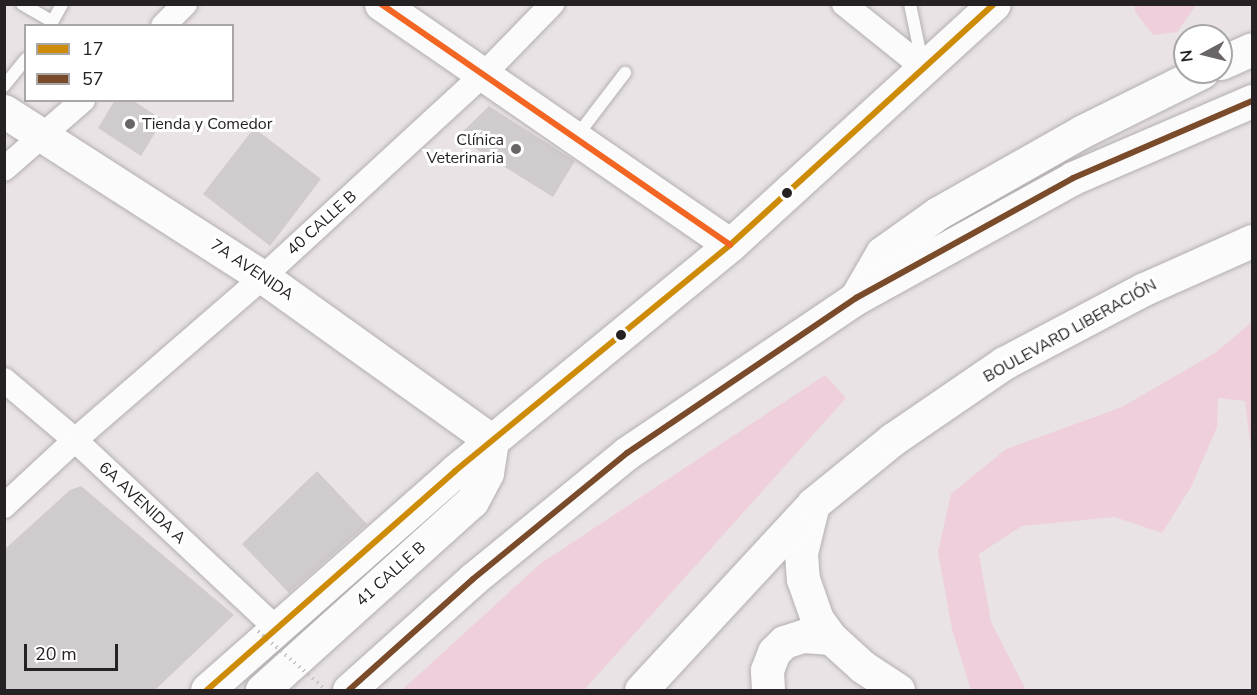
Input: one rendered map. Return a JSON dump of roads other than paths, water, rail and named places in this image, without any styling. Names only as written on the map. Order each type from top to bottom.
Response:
[{"type":"main road","points":[[381,4],[730,245]]},
{"type":"main road","points":[[207,690],[268,630],[730,245],[994,4]]},
{"type":"main road","points":[[1233,58],[1252,49]]},
{"type":"main road","points":[[856,297],[882,253],[938,213],[1081,132],[1178,84]]},
{"type":"main road","points":[[349,690],[473,579],[627,453],[856,297],[1073,178],[1252,101]]},
{"type":"main road","name":"7A AVENIDA","points":[[4,111],[264,277],[492,441]]},
{"type":"main road","name":"BOULEVARD LIBERACIÓN","points":[[641,690],[813,504],[893,439],[1004,363],[1144,289],[1252,241]]},
{"type":"main road","name":"41 CALLE B","points":[[261,690],[472,501],[487,473],[492,441]]},
{"type":"main road","points":[[813,504],[801,553],[803,579],[817,619],[831,638],[862,667],[898,690]]},
{"type":"main road","points":[[768,690],[767,670],[774,652],[784,642],[804,636],[831,638]]},
{"type":"street","points":[[165,24],[186,4]]},
{"type":"street","name":"40 CALLE B","points":[[4,506],[75,440],[264,277],[484,74],[552,4]]},
{"type":"street","points":[[844,4],[924,68]]},
{"type":"street","points":[[4,169],[45,136],[81,102]]},
{"type":"street","name":"6A AVENIDA A","points":[[4,380],[75,440],[268,630]]},
{"type":"lane","points":[[22,4],[51,23],[62,4]]},
{"type":"lane","points":[[910,4],[924,68]]},
{"type":"lane","points":[[4,86],[24,61]]},
{"type":"lane","points":[[576,138],[625,74]]},
{"type":"place","name":"Tienda y Comedor","points":[[130,124]]},
{"type":"place","name":"Clínica Veterinaria","points":[[516,149]]}]
